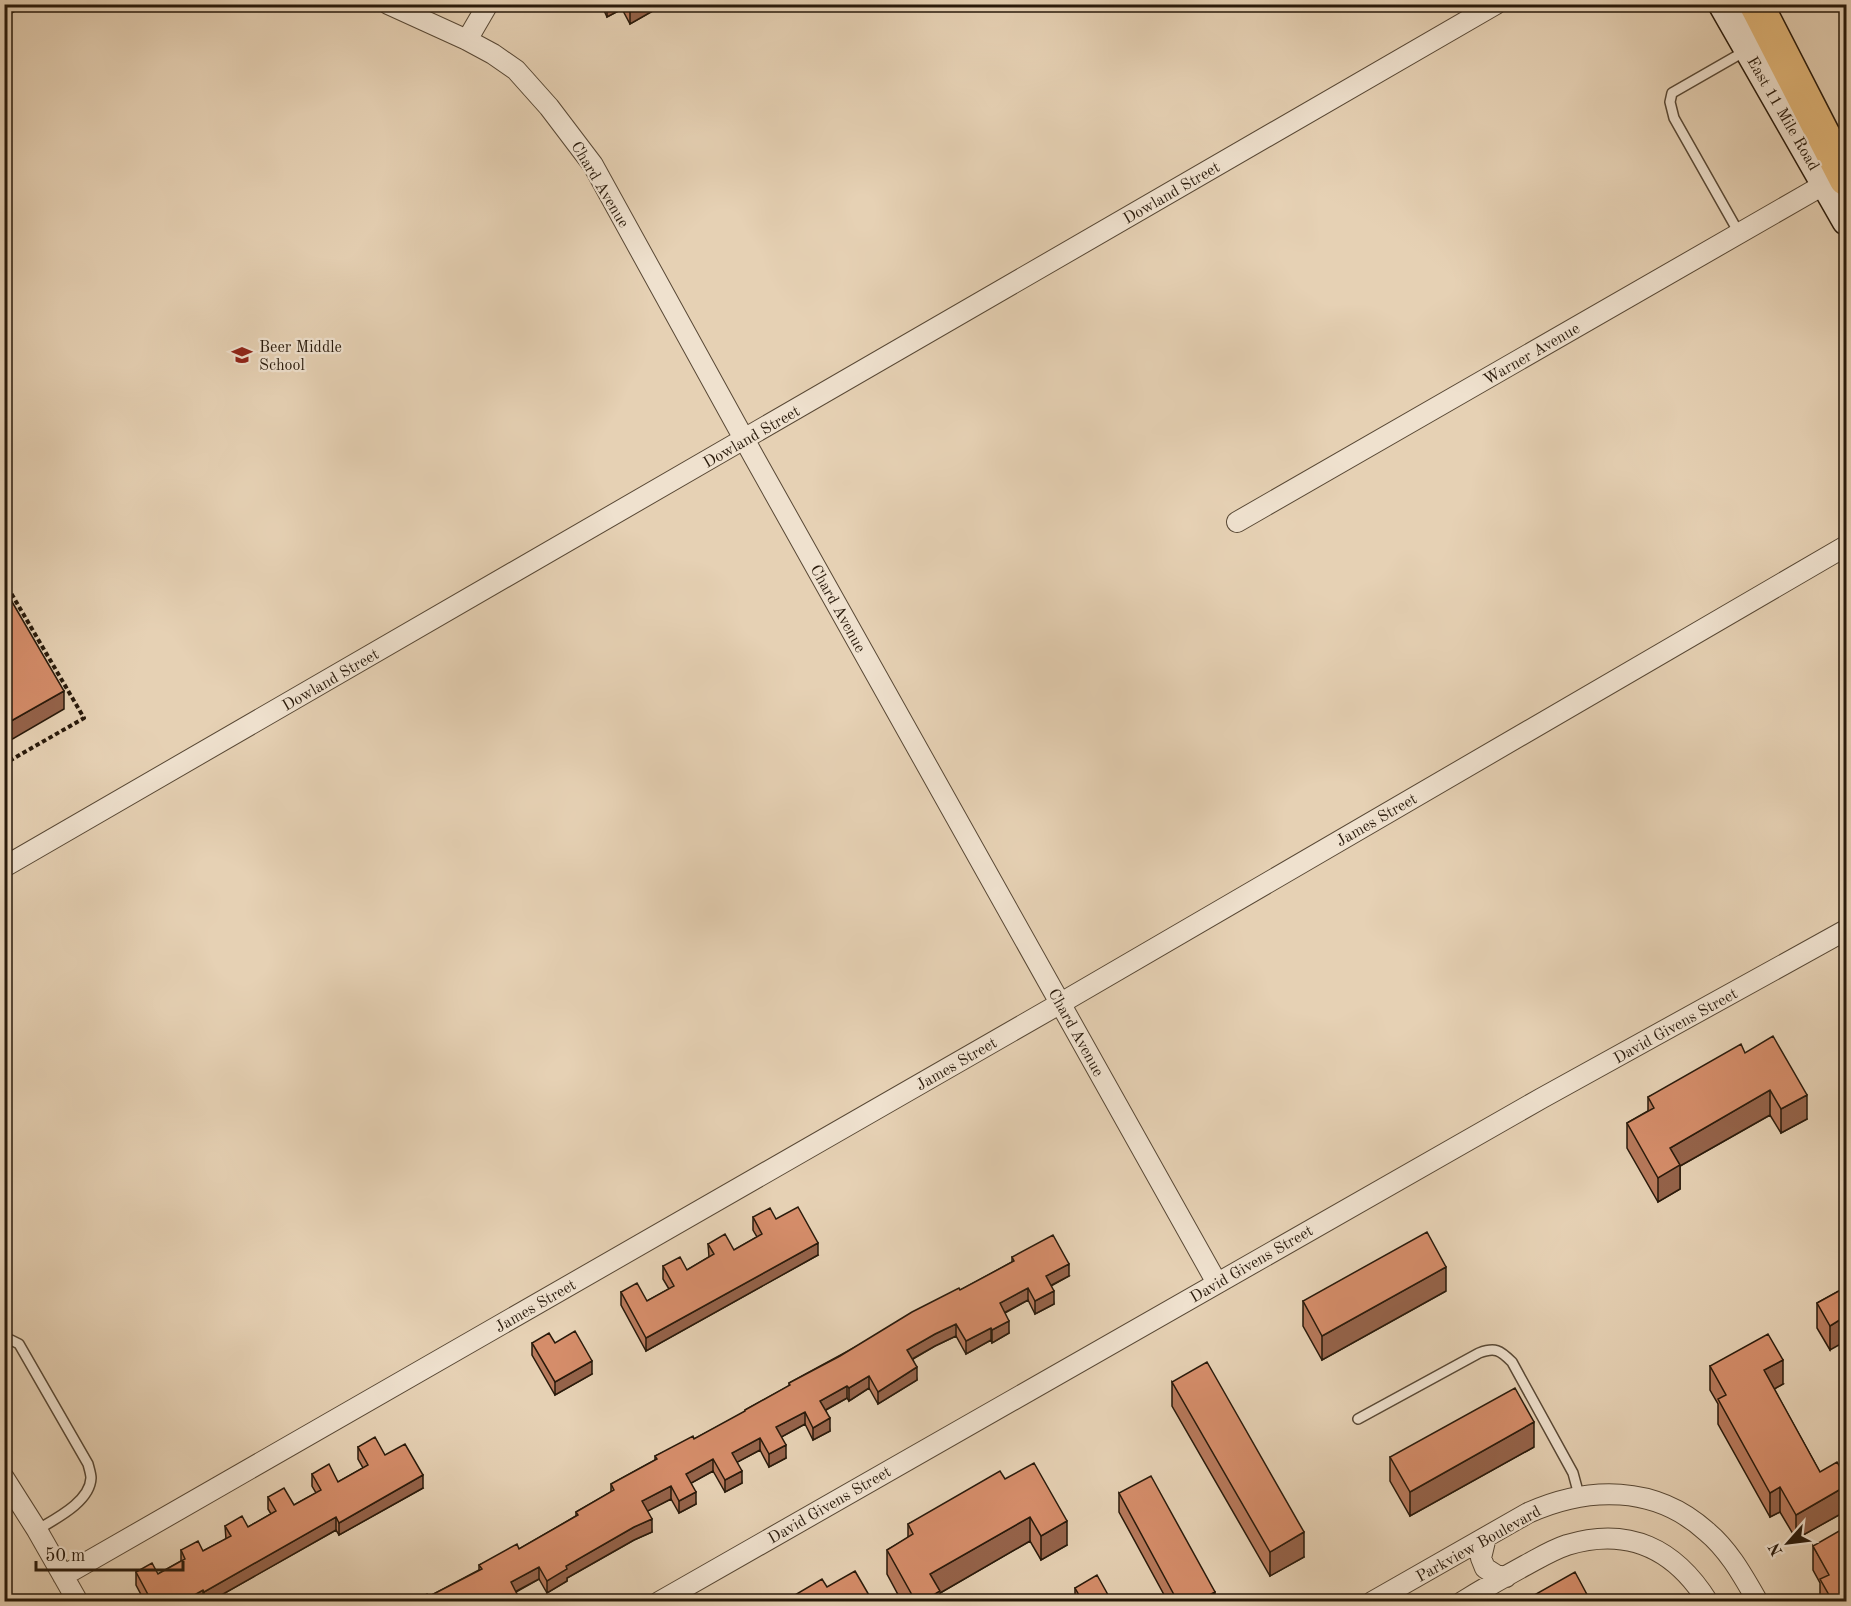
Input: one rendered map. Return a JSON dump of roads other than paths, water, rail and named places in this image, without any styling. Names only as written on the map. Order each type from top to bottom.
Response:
[{"type":"highway","points":[[1756,4],[1836,181]]},
{"type":"main road","name":"East 11 Mile Road","points":[[1722,4],[1748,49],[1836,181],[1846,221]]},
{"type":"street","name":"Chard Avenue","points":[[388,4],[467,40],[516,70],[549,107],[593,165],[744,440],[1217,1283]]},
{"type":"street","points":[[467,40],[488,4]]},
{"type":"street","name":"Dowland Street","points":[[4,867],[1497,4]]},
{"type":"street","name":"Warner Avenue","points":[[1237,522],[1739,233],[1836,181]]},
{"type":"street","name":"James Street","points":[[63,1576],[1061,1003],[1846,546]]},
{"type":"street","name":"David Givens Street","points":[[659,1602],[1542,1098],[1846,930]]},
{"type":"street","points":[[4,1478],[11,1504],[37,1530],[78,1602]]},
{"type":"street","name":"Parkview Boulevard","points":[[1372,1602],[1397,1595],[1486,1537],[1543,1506],[1579,1496],[1608,1493],[1636,1497],[1671,1508],[1706,1530],[1736,1565],[1758,1602]]},
{"type":"street","points":[[1486,1537],[1482,1558],[1485,1568],[1496,1575],[1506,1576]]},
{"type":"street","points":[[1462,1602],[1550,1552],[1568,1545],[1606,1539],[1652,1547],[1668,1556],[1697,1584],[1708,1602]]},
{"type":"lane","points":[[1739,233],[1674,118],[1670,102],[1672,93],[1748,49]]},
{"type":"lane","points":[[4,1343],[11,1340],[19,1344],[88,1464],[91,1478],[88,1489],[79,1501],[68,1511],[37,1530]]},
{"type":"lane","points":[[1358,1419],[1479,1353],[1490,1349],[1503,1352],[1512,1362],[1573,1473],[1579,1496]]},
{"type":"place","name":"Beer Middle School","points":[[242,355]]}]
